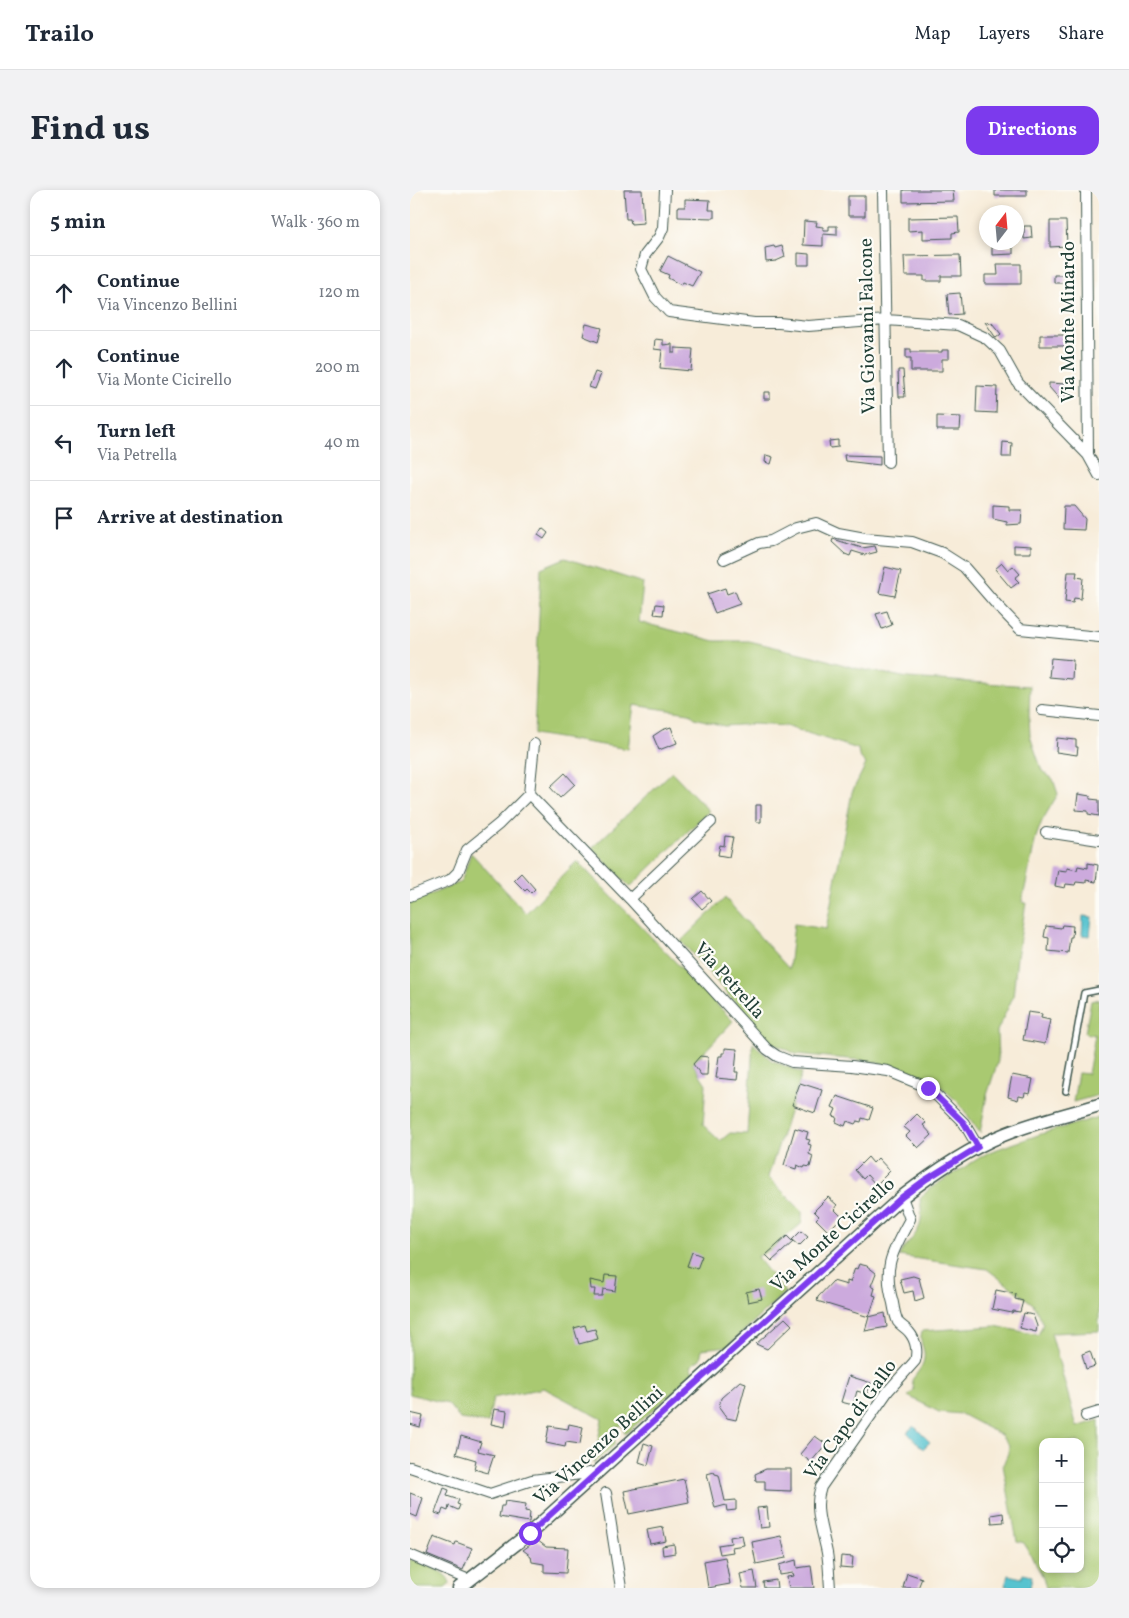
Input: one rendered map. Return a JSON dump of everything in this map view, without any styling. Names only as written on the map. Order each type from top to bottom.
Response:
[{"type":"street","points":[[665,190],[663,228],[645,255],[641,269],[655,297],[669,312],[754,323],[808,326],[886,320],[958,325],[986,338],[1000,351],[1018,382],[1088,454],[1099,475]]},
{"type":"street","name":"Via Giovanni Falcone","points":[[883,190],[888,462]]},
{"type":"street","name":"Via Monte Minardo","points":[[1086,190],[1088,454]]},
{"type":"street","points":[[724,560],[759,543],[771,541],[796,528],[816,523],[838,533],[865,538],[912,542],[942,553],[964,567],[1020,629],[1099,637]]},
{"type":"street","points":[[1042,710],[1099,716]]},
{"type":"street","points":[[410,896],[450,880],[458,872],[467,850],[499,824],[529,794],[534,744]]},
{"type":"street","name":"Via Petrella","points":[[529,794],[630,899],[767,1050],[792,1062],[852,1066],[888,1072],[928,1088],[964,1123],[978,1147]]},
{"type":"street","points":[[630,899],[711,822]]},
{"type":"street","points":[[1046,832],[1099,840]]},
{"type":"street","name":"Via Monte Cicirello","points":[[692,1387],[902,1197],[940,1170],[978,1147],[1026,1126],[1099,1105]]},
{"type":"street","name":"Via Capo di Gallo","points":[[830,1588],[828,1556],[817,1497],[821,1488],[888,1391],[915,1361],[917,1355],[917,1349],[910,1333],[898,1322],[889,1290],[888,1273],[892,1253],[910,1219],[902,1197]]},
{"type":"street","name":"Via Vincenzo Bellini","points":[[459,1588],[530,1533],[600,1472],[692,1387]]},
{"type":"street","points":[[1086,1416],[1099,1412]]},
{"type":"street","points":[[410,1467],[490,1494],[532,1480],[600,1472]]},
{"type":"street","points":[[606,1492],[621,1588]]},
{"type":"street","points":[[410,1555],[469,1580]]},
{"type":"lane","points":[[1066,1091],[1084,993],[1099,990]]},
{"type":"green space","points":[[565,558],[643,583],[639,622],[715,641],[749,641],[855,668],[908,678],[1030,686],[1030,736],[1042,771],[1053,779],[1058,794],[1042,821],[1036,837],[1022,902],[1026,903],[1017,957],[1013,997],[997,1031],[998,1061],[987,1095],[980,1133],[959,1103],[938,1084],[884,1064],[796,1054],[770,1042],[681,941],[725,898],[789,969],[794,924],[826,929],[852,792],[866,764],[859,756],[858,749],[785,726],[754,724],[724,726],[695,718],[689,713],[634,705],[628,749],[534,734],[541,568]]},
{"type":"green space","points":[[672,772],[709,811],[630,887],[592,848]]},
{"type":"green space","points":[[471,853],[526,913],[577,861],[733,1021],[693,1064],[706,1084],[703,1125],[720,1141],[730,1133],[747,1134],[753,1043],[771,1060],[802,1073],[768,1177],[802,1211],[802,1223],[772,1249],[757,1257],[785,1292],[728,1346],[702,1349],[700,1359],[690,1366],[694,1375],[625,1434],[622,1425],[613,1428],[615,1444],[594,1463],[602,1419],[544,1388],[493,1398],[488,1423],[460,1419],[448,1404],[410,1394],[410,903],[461,882]]},
{"type":"green space","points":[[1099,999],[1099,1095],[1073,1102],[1078,1073],[1088,1074],[1095,1035],[1085,1033],[1091,1001]]},
{"type":"green space","points":[[1099,1117],[1099,1331],[1051,1333],[1077,1427],[1099,1420],[1099,1588],[1046,1588],[1041,1573],[1084,1573],[1084,1438],[1039,1438],[1039,1570],[1024,1543],[1017,1541],[1003,1465],[1009,1445],[1001,1435],[961,1414],[939,1412],[908,1396],[914,1390],[912,1380],[921,1368],[924,1359],[921,1339],[922,1331],[995,1326],[1038,1335],[1043,1324],[1033,1304],[987,1269],[899,1256],[920,1225],[920,1199],[929,1189],[989,1152]]},
{"type":"green space","points":[[410,1559],[445,1575],[450,1584],[445,1588],[410,1588]]},
{"type":"water","points":[[1083,916],[1092,917],[1090,936],[1082,935]]},
{"type":"water","points":[[914,1426],[930,1442],[923,1449],[907,1432]]},
{"type":"water","points":[[1023,1574],[1032,1576],[1030,1588],[1005,1586],[1008,1575],[1022,1578]]},
{"type":"building","points":[[624,190],[642,190],[644,223],[631,224],[630,219],[626,219]]},
{"type":"building","points":[[903,190],[953,190],[954,201],[903,202]]},
{"type":"building","points":[[995,190],[1027,190],[1027,196],[995,196]]},
{"type":"building","points":[[848,196],[865,196],[865,216],[848,216]]},
{"type":"building","points":[[685,199],[710,200],[709,210],[714,210],[714,218],[678,217],[678,207],[685,207]]},
{"type":"building","points":[[958,217],[959,232],[952,233],[952,238],[923,239],[923,230],[908,231],[908,218]]},
{"type":"building","points":[[804,221],[817,222],[816,226],[823,227],[823,230],[829,230],[829,226],[837,226],[837,235],[823,234],[823,246],[803,245]]},
{"type":"building","points":[[1050,221],[1066,221],[1067,246],[1050,247]]},
{"type":"building","points":[[1024,226],[1031,226],[1032,238],[1024,239]]},
{"type":"building","points":[[774,246],[775,248],[782,246],[785,257],[776,261],[766,262],[765,248]]},
{"type":"building","points":[[992,250],[1013,250],[1013,254],[992,255]]},
{"type":"building","points":[[798,253],[809,254],[809,265],[798,265]]},
{"type":"building","points":[[960,255],[961,276],[941,276],[941,281],[924,281],[924,276],[905,276],[904,256]]},
{"type":"building","points":[[668,256],[700,272],[692,286],[683,282],[681,285],[668,278],[669,275],[660,271]]},
{"type":"building","points":[[997,264],[1021,264],[1021,284],[985,284],[985,275],[998,275]]},
{"type":"building","points":[[1054,275],[1065,275],[1065,283],[1054,283]]},
{"type":"building","points":[[960,293],[962,314],[949,315],[947,294]]},
{"type":"building","points":[[985,322],[992,323],[1001,334],[996,338]]},
{"type":"building","points":[[586,324],[602,328],[598,342],[583,336]]},
{"type":"building","points":[[1040,335],[1067,335],[1067,346],[1040,346]]},
{"type":"building","points":[[655,339],[663,340],[663,345],[672,344],[672,353],[675,353],[675,348],[693,349],[691,371],[660,368],[662,350],[654,349]]},
{"type":"building","points":[[906,349],[911,349],[911,352],[942,352],[942,350],[949,350],[949,359],[942,359],[942,371],[911,371],[911,358],[906,358]]},
{"type":"building","points":[[898,370],[903,370],[905,397],[899,397]]},
{"type":"building","points":[[595,372],[601,374],[595,389],[589,387]]},
{"type":"building","points":[[1049,383],[1066,384],[1065,402],[1062,402],[1049,387]]},
{"type":"building","points":[[977,386],[997,387],[996,413],[976,412]]},
{"type":"building","points":[[764,392],[770,392],[770,399],[764,399]]},
{"type":"building","points":[[937,416],[961,417],[960,430],[937,430]]},
{"type":"building","points":[[838,440],[838,447],[830,448],[829,441]]},
{"type":"building","points":[[1003,442],[1012,443],[1011,457],[1002,457]]},
{"type":"building","points":[[766,455],[773,457],[771,464],[765,462]]},
{"type":"building","points":[[844,455],[880,456],[880,465],[845,461]]},
{"type":"building","points":[[993,505],[1009,506],[1009,510],[1022,510],[1021,524],[1007,525],[1007,522],[993,519]]},
{"type":"building","points":[[1064,506],[1074,506],[1085,519],[1084,530],[1063,529]]},
{"type":"building","points":[[542,528],[548,533],[544,539],[538,535]]},
{"type":"building","points":[[833,539],[862,548],[875,546],[877,552],[865,555],[852,551],[850,556],[832,542]]},
{"type":"building","points":[[1014,545],[1031,546],[1031,553],[1014,553]]},
{"type":"building","points":[[1002,563],[1008,570],[1013,566],[1020,574],[1015,578],[1019,582],[1011,588],[995,569]]},
{"type":"building","points":[[885,567],[901,571],[895,596],[879,593]]},
{"type":"building","points":[[1068,572],[1077,572],[1076,577],[1083,578],[1081,599],[1074,598],[1073,603],[1065,602]]},
{"type":"building","points":[[725,588],[727,594],[735,591],[740,604],[715,613],[707,594]]},
{"type":"building","points":[[656,604],[664,605],[663,615],[654,614]]},
{"type":"building","points":[[887,611],[892,625],[882,629],[876,614]]},
{"type":"building","points":[[1051,658],[1073,660],[1072,679],[1049,677]]},
{"type":"building","points":[[671,727],[677,743],[659,750],[653,736]]},
{"type":"building","points":[[1057,738],[1076,740],[1076,747],[1078,747],[1077,755],[1056,752]]},
{"type":"building","points":[[565,773],[575,784],[560,798],[550,787]]},
{"type":"building","points":[[1078,794],[1090,796],[1090,799],[1099,800],[1099,816],[1088,814],[1088,811],[1076,810]]},
{"type":"building","points":[[756,805],[761,805],[761,822],[756,822]]},
{"type":"building","points":[[725,836],[733,837],[729,857],[718,855],[720,845],[724,846]]},
{"type":"building","points":[[1088,863],[1098,865],[1096,882],[1086,880],[1086,883],[1066,884],[1065,888],[1055,886],[1058,870],[1067,871],[1067,868],[1077,870],[1078,866],[1088,868]]},
{"type":"building","points":[[521,873],[535,889],[531,893],[527,889],[525,891],[514,880]]},
{"type":"building","points":[[702,891],[711,901],[702,909],[693,899]]},
{"type":"building","points":[[1062,925],[1073,926],[1068,953],[1048,951],[1049,938],[1044,937],[1046,926],[1061,928]]},
{"type":"building","points":[[1028,1012],[1042,1014],[1041,1018],[1050,1020],[1045,1044],[1023,1040]]},
{"type":"building","points":[[725,1048],[737,1049],[735,1072],[738,1072],[737,1080],[716,1078],[719,1056],[725,1053]]},
{"type":"building","points":[[700,1056],[708,1057],[707,1075],[701,1075],[693,1064]]},
{"type":"building","points":[[1012,1075],[1033,1079],[1030,1094],[1025,1093],[1024,1097],[1019,1096],[1018,1100],[1008,1097]]},
{"type":"building","points":[[800,1083],[822,1090],[815,1113],[792,1105]]},
{"type":"building","points":[[837,1096],[873,1108],[869,1120],[862,1118],[861,1122],[857,1121],[855,1124],[847,1121],[845,1126],[836,1122],[837,1117],[833,1116],[836,1109],[832,1107]]},
{"type":"building","points":[[917,1114],[926,1123],[923,1125],[932,1135],[918,1148],[906,1136],[910,1132],[904,1127]]},
{"type":"building","points":[[795,1128],[808,1132],[806,1139],[810,1140],[808,1144],[811,1145],[809,1154],[813,1156],[810,1167],[805,1166],[804,1168],[797,1165],[796,1169],[784,1165]]},
{"type":"building","points":[[868,1157],[873,1163],[878,1158],[890,1171],[876,1185],[867,1175],[863,1179],[855,1170]]},
{"type":"building","points":[[828,1197],[837,1205],[834,1209],[842,1217],[828,1231],[816,1219],[819,1216],[814,1211]]},
{"type":"building","points":[[801,1231],[808,1237],[799,1246],[792,1240]]},
{"type":"building","points":[[787,1236],[793,1242],[772,1261],[766,1255]]},
{"type":"building","points":[[692,1252],[702,1256],[697,1269],[687,1266]]},
{"type":"building","points":[[859,1264],[867,1266],[876,1273],[871,1286],[875,1288],[873,1295],[876,1296],[869,1317],[817,1301],[818,1297],[833,1281],[847,1285],[847,1281],[850,1282],[855,1268],[857,1269]]},
{"type":"building","points":[[605,1275],[617,1276],[615,1291],[603,1289],[602,1296],[594,1296],[595,1289],[591,1289],[590,1280],[604,1283]]},
{"type":"building","points":[[913,1276],[919,1278],[924,1298],[915,1301],[913,1291],[904,1293],[900,1279]]},
{"type":"building","points":[[759,1289],[762,1299],[748,1302],[746,1292]]},
{"type":"building","points":[[996,1290],[1016,1294],[1015,1299],[1023,1301],[1020,1312],[1013,1311],[1012,1313],[992,1309]]},
{"type":"building","points":[[885,1313],[887,1327],[865,1331],[869,1317]]},
{"type":"building","points":[[1024,1313],[1033,1315],[1037,1326],[1036,1332],[1020,1328]]},
{"type":"building","points":[[785,1318],[792,1325],[767,1349],[756,1344]]},
{"type":"building","points":[[585,1325],[587,1331],[595,1329],[598,1339],[579,1344],[574,1328]]},
{"type":"building","points":[[1090,1351],[1095,1366],[1086,1369],[1082,1354]]},
{"type":"building","points":[[849,1376],[871,1383],[867,1394],[857,1391],[853,1405],[841,1402]]},
{"type":"building","points":[[740,1381],[746,1383],[736,1420],[727,1418],[719,1407],[721,1398]]},
{"type":"building","points":[[494,1409],[507,1411],[505,1427],[491,1424]]},
{"type":"building","points":[[410,1413],[423,1416],[420,1427],[410,1424]]},
{"type":"building","points":[[569,1424],[583,1427],[580,1444],[566,1442],[565,1447],[546,1443],[549,1426],[568,1429]]},
{"type":"building","points":[[461,1436],[481,1442],[478,1451],[494,1455],[488,1473],[474,1469],[476,1460],[456,1454]]},
{"type":"building","points":[[815,1436],[826,1444],[811,1462],[800,1454]]},
{"type":"building","points":[[644,1443],[653,1446],[648,1465],[639,1462]]},
{"type":"building","points":[[766,1469],[791,1469],[791,1491],[765,1490],[765,1481],[756,1481],[755,1474]]},
{"type":"building","points":[[714,1472],[719,1475],[725,1501],[736,1500],[736,1510],[727,1511],[726,1505],[715,1508],[707,1474]]},
{"type":"building","points":[[684,1479],[689,1502],[629,1514],[624,1491]]},
{"type":"building","points":[[444,1488],[449,1490],[447,1496],[459,1500],[457,1504],[460,1505],[458,1510],[449,1506],[448,1511],[443,1509],[441,1515],[435,1513]]},
{"type":"building","points":[[410,1493],[423,1498],[417,1517],[410,1514]]},
{"type":"building","points":[[505,1501],[526,1504],[525,1511],[530,1512],[529,1522],[499,1517],[501,1506],[504,1506]]},
{"type":"building","points":[[767,1507],[769,1527],[760,1528],[757,1508]]},
{"type":"building","points":[[1003,1513],[1004,1522],[992,1523],[991,1515]]},
{"type":"building","points":[[663,1527],[666,1541],[650,1544],[647,1530]]},
{"type":"building","points":[[742,1535],[744,1545],[732,1547],[733,1552],[720,1554],[718,1545],[731,1543],[730,1537]]},
{"type":"building","points":[[781,1536],[786,1558],[756,1564],[752,1542]]},
{"type":"building","points":[[434,1537],[455,1545],[456,1542],[472,1548],[463,1570],[427,1555]]},
{"type":"building","points":[[537,1540],[546,1547],[568,1548],[566,1573],[544,1572],[544,1564],[532,1562],[531,1556],[523,1550]]},
{"type":"building","points":[[674,1544],[675,1553],[663,1555],[662,1546]]},
{"type":"building","points":[[841,1556],[853,1557],[852,1568],[840,1567]]},
{"type":"building","points":[[725,1557],[730,1584],[708,1588],[704,1561]]},
{"type":"building","points":[[796,1560],[797,1568],[811,1566],[814,1588],[789,1588],[787,1577],[794,1576],[793,1573],[780,1575],[779,1565]]},
{"type":"building","points":[[754,1571],[757,1588],[743,1588],[740,1574]]},
{"type":"building","points":[[907,1573],[922,1578],[918,1588],[903,1588]]},
{"type":"building","points":[[776,1580],[777,1588],[764,1588],[763,1582]]},
{"type":"route","points":[[530,1533],[600,1472],[902,1197],[955,1160],[978,1147],[964,1123],[928,1088]]}]
